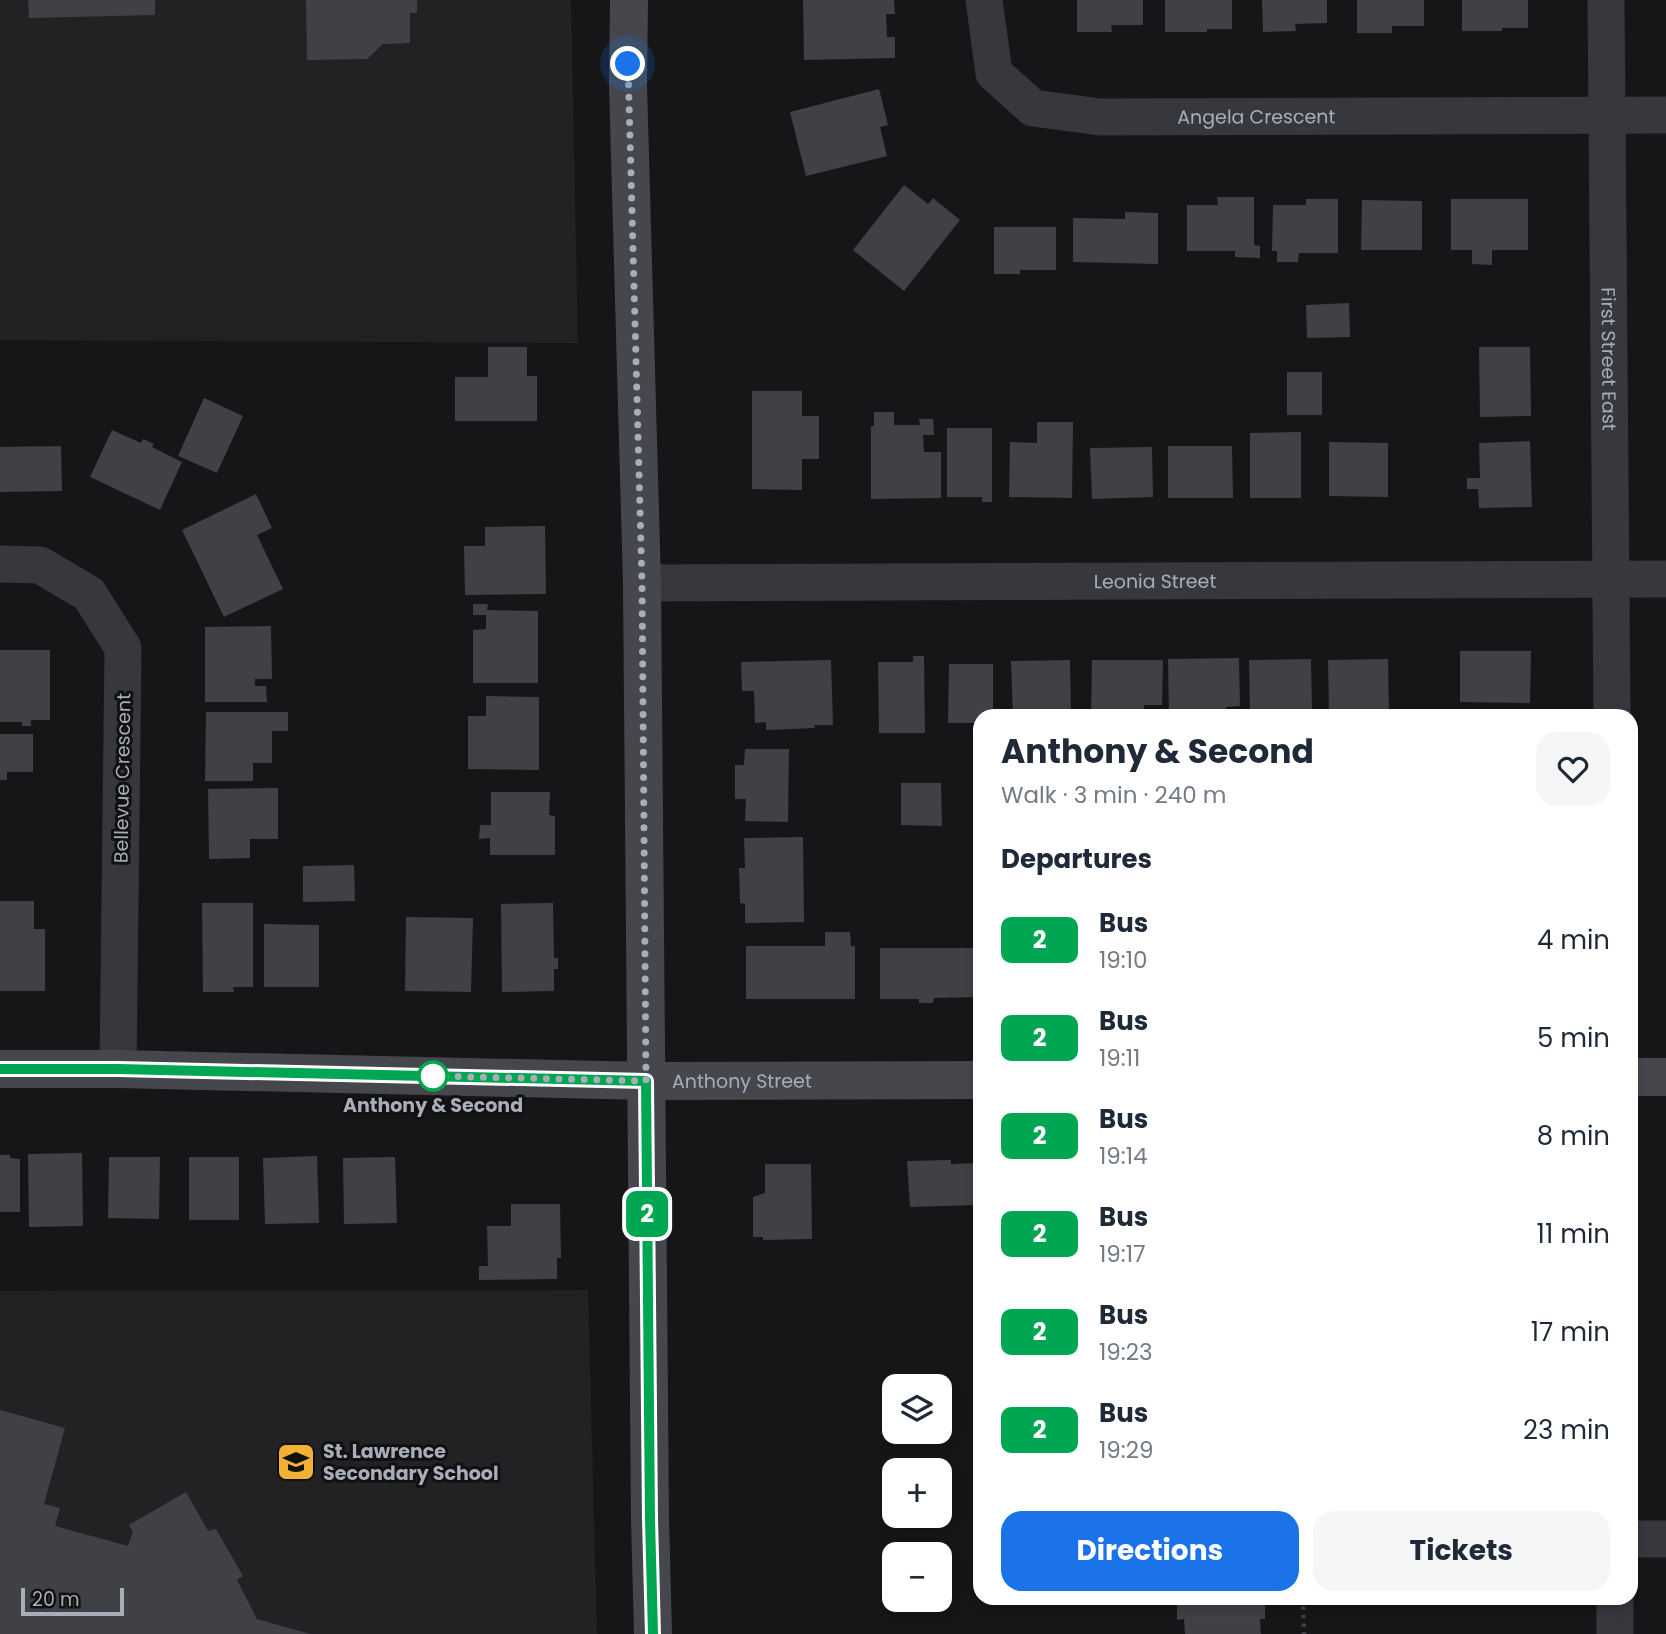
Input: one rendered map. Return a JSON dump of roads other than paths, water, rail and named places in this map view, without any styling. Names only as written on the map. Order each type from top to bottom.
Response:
[{"type":"main road","points":[[629,0],[628,85],[642,583],[653,1634]]},
{"type":"main road","name":"Anthony Street","points":[[0,1069],[118,1069],[646,1081],[973,1080]]},
{"type":"main road","points":[[1638,1077],[1666,1077]]},
{"type":"street","name":"Angela Crescent","points":[[984,0],[994,73],[1033,108],[1101,117],[1666,115]]},
{"type":"street","name":"First Street East","points":[[1606,0],[1612,709]]},
{"type":"street","name":"Bellevue Crescent","points":[[0,564],[40,565],[89,594],[123,648],[118,1069]]},
{"type":"street","name":"Leonia Street","points":[[642,583],[1666,579]]},
{"type":"street","points":[[1638,1539],[1666,1539]]},
{"type":"street","points":[[1615,1605],[1615,1634]]},
{"type":"place","name":"Anthony & Second","points":[[433,1076]]},
{"type":"place","name":"St. Lawrence Secondary School","points":[[296,1462]]}]
